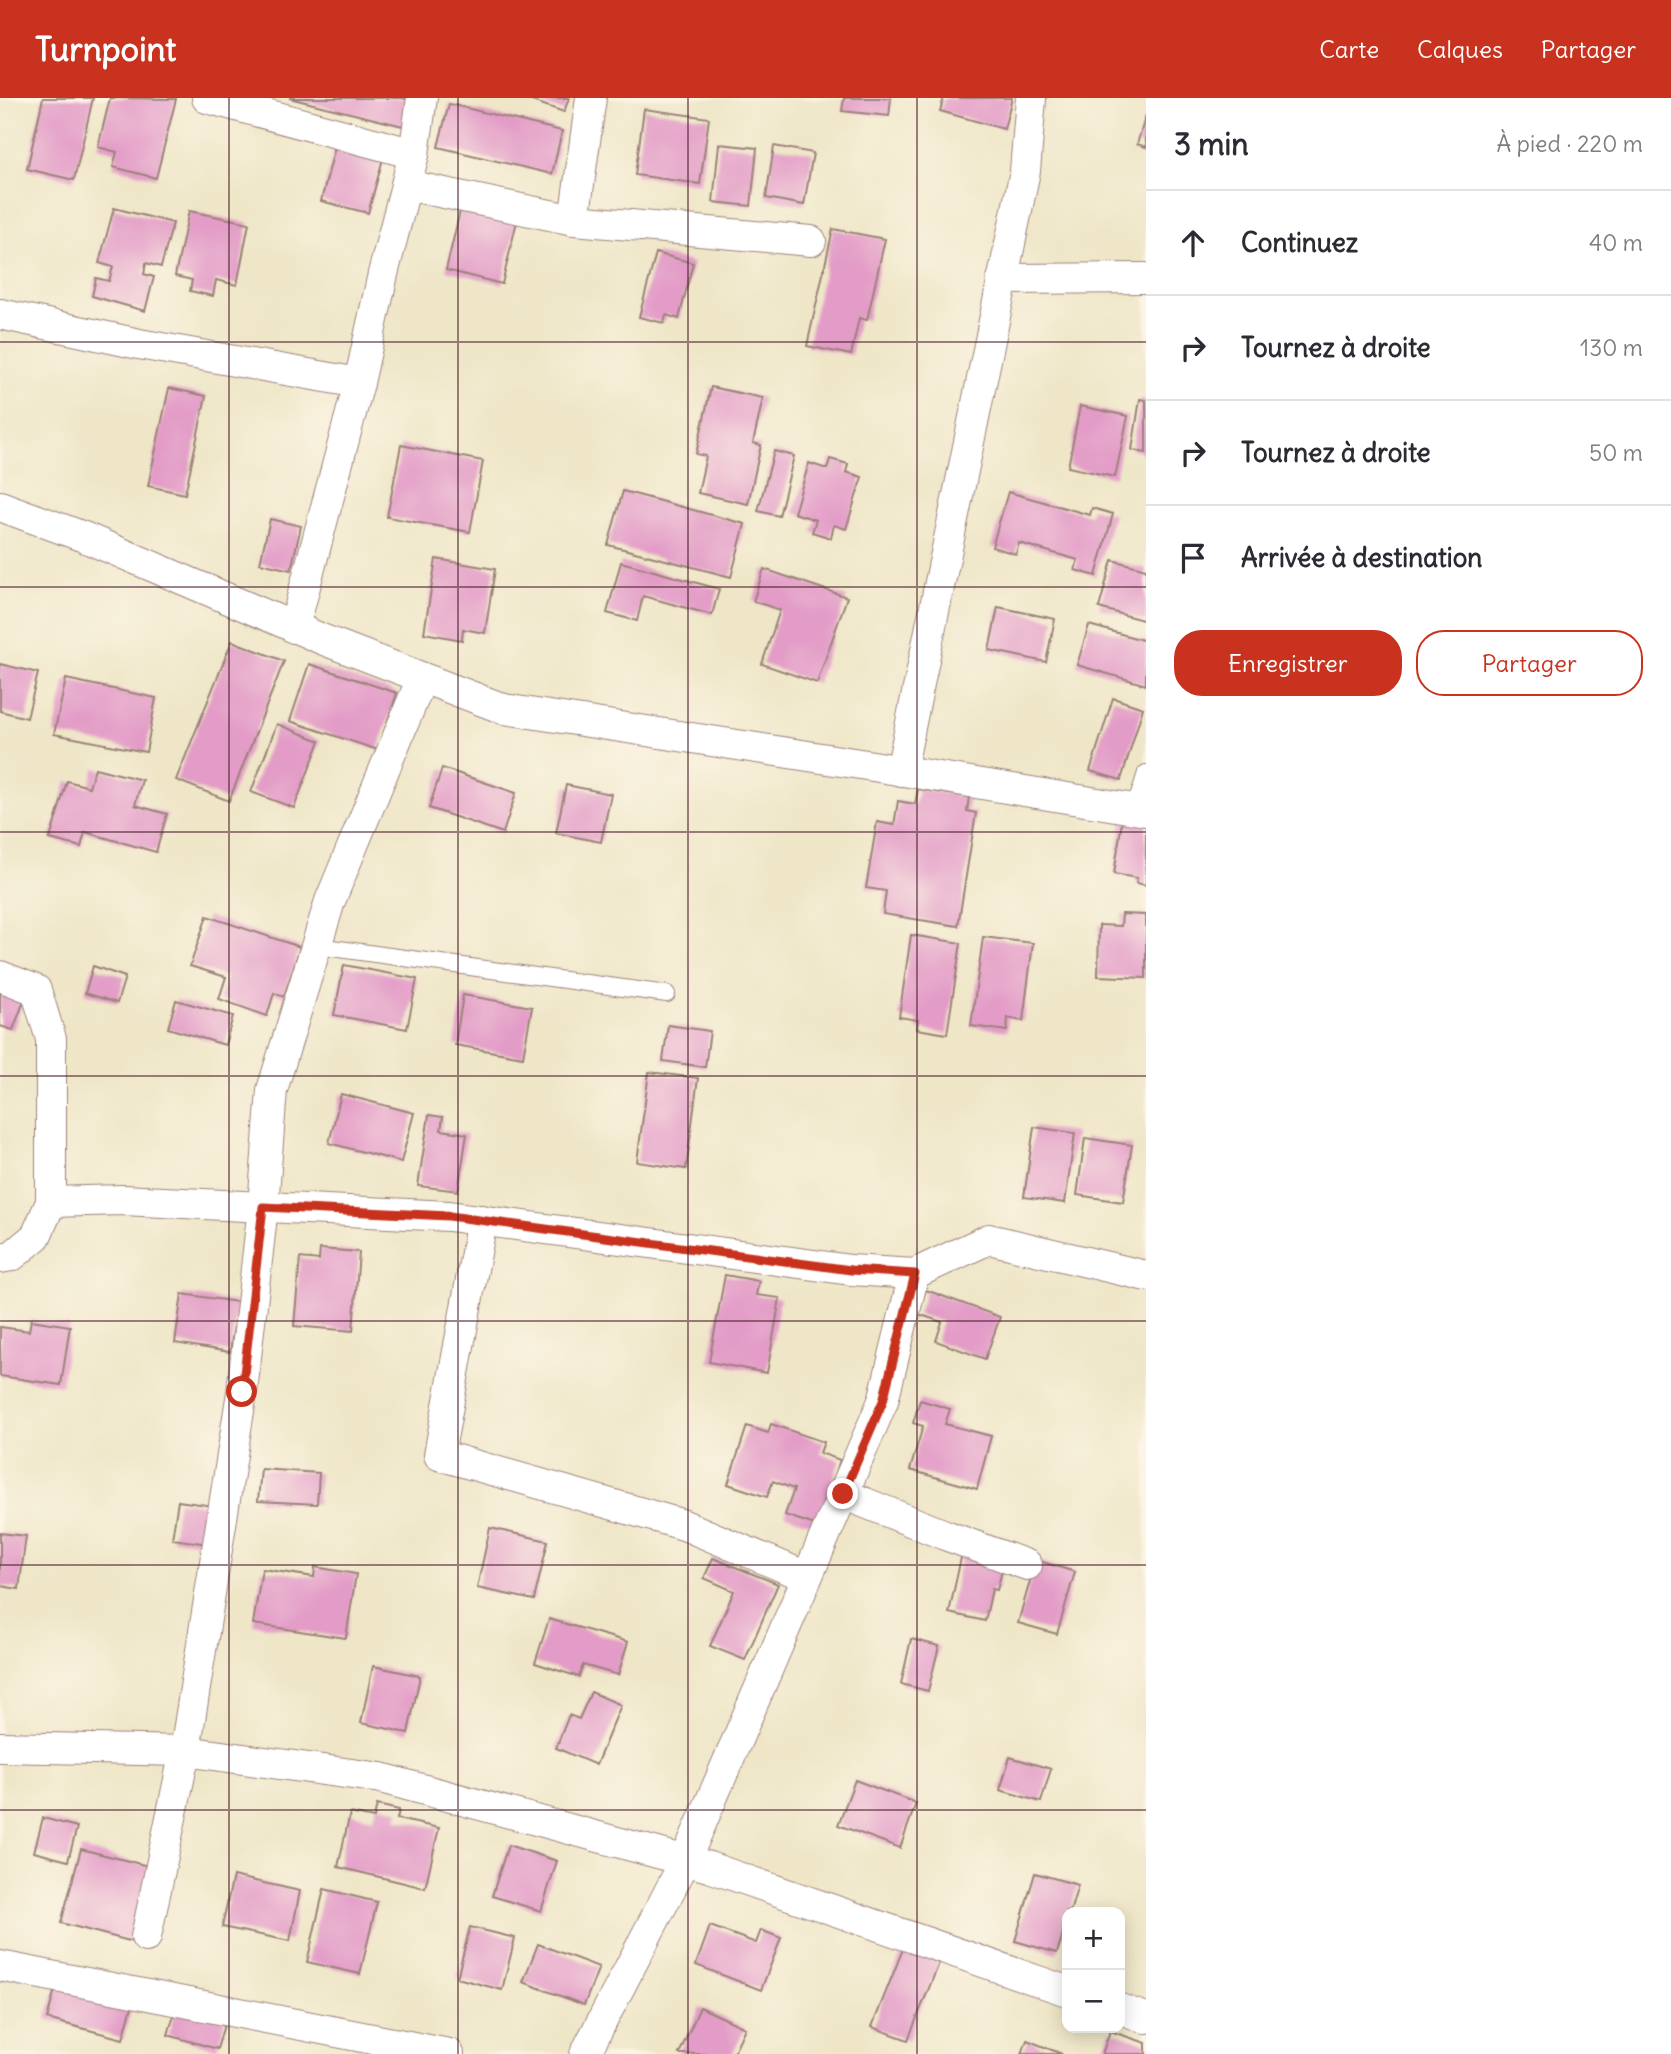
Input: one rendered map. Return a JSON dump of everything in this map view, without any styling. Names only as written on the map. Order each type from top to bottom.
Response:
[{"type":"street","points":[[207,98],[414,155]]},
{"type":"street","points":[[295,628],[359,383],[383,274],[414,155],[422,98]]},
{"type":"street","points":[[574,220],[591,98]]},
{"type":"street","points":[[901,771],[1025,171],[1031,98]]},
{"type":"street","points":[[406,185],[574,220],[811,241]]},
{"type":"street","points":[[1002,279],[1146,278]]},
{"type":"street","points":[[0,314],[139,344],[359,383]]},
{"type":"street","points":[[0,506],[84,537],[295,628],[504,709],[1140,809]]},
{"type":"street","points":[[146,1937],[185,1751],[242,1392],[263,1207],[272,1090],[330,901],[422,678]]},
{"type":"street","points":[[0,976],[36,990],[51,1039],[51,1202],[36,1236],[12,1256],[0,1258]]},
{"type":"street","points":[[51,1202],[123,1200],[449,1216],[851,1270],[915,1274],[989,1239],[1146,1276]]},
{"type":"street","points":[[482,1220],[439,1455],[684,1525],[807,1577]]},
{"type":"street","points":[[585,2054],[685,1861],[883,1401],[915,1274]]},
{"type":"street","points":[[843,1494],[1027,1565]]},
{"type":"street","points":[[0,1747],[185,1751],[381,1778],[709,1867],[1062,1989]]},
{"type":"street","points":[[0,1965],[449,2054]]},
{"type":"street","points":[[1125,2011],[1146,2018]]},
{"type":"lane","points":[[1140,809],[1146,773]]},
{"type":"lane","points":[[317,946],[667,994]]},
{"type":"building","points":[[43,98],[93,98],[74,180],[27,169]]},
{"type":"building","points":[[110,98],[176,99],[156,178],[113,167],[117,152],[98,147]]},
{"type":"building","points":[[289,98],[402,98],[413,101],[407,127]]},
{"type":"building","points":[[523,98],[569,98],[564,112]]},
{"type":"building","points":[[844,98],[891,98],[889,116],[842,111]]},
{"type":"building","points":[[944,98],[1012,98],[1004,129],[940,111]]},
{"type":"building","points":[[449,104],[562,131],[552,174],[438,147]]},
{"type":"building","points":[[644,109],[709,118],[700,184],[635,175]]},
{"type":"building","points":[[1146,115],[1146,147],[1137,144]]},
{"type":"building","points":[[338,135],[386,148],[368,213],[321,201]]},
{"type":"building","points":[[719,144],[757,148],[751,206],[713,202]]},
{"type":"building","points":[[774,146],[813,153],[804,205],[766,198]]},
{"type":"building","points":[[461,207],[517,221],[502,284],[446,270]]},
{"type":"building","points":[[114,208],[173,223],[161,267],[146,263],[144,274],[154,277],[145,311],[92,296],[96,278],[109,281],[113,267],[99,263]]},
{"type":"building","points":[[189,211],[249,223],[237,285],[216,280],[213,296],[190,291],[192,280],[175,276]]},
{"type":"building","points":[[833,229],[885,239],[867,320],[859,318],[851,355],[807,346]]},
{"type":"building","points":[[656,253],[693,263],[679,319],[666,315],[664,323],[639,317]]},
{"type":"building","points":[[711,387],[763,398],[753,443],[761,445],[748,504],[698,493],[706,456],[696,454]]},
{"type":"building","points":[[169,388],[206,396],[185,494],[148,486]]},
{"type":"building","points":[[1140,399],[1146,400],[1146,453],[1132,450]]},
{"type":"building","points":[[1080,406],[1128,416],[1115,477],[1068,467]]},
{"type":"building","points":[[401,445],[483,461],[470,532],[387,517]]},
{"type":"building","points":[[774,451],[794,456],[779,516],[758,511]]},
{"type":"building","points":[[830,459],[848,464],[846,472],[862,477],[846,529],[834,525],[831,538],[812,532],[816,520],[794,513],[809,463],[827,469]]},
{"type":"building","points":[[623,491],[745,524],[731,577],[608,545]]},
{"type":"building","points":[[1008,492],[1090,515],[1092,508],[1113,514],[1096,576],[1075,570],[1078,560],[1019,543],[1016,554],[992,547]]},
{"type":"building","points":[[270,519],[301,526],[291,570],[260,563]]},
{"type":"building","points":[[436,559],[495,569],[485,633],[463,629],[462,640],[424,633]]},
{"type":"building","points":[[1112,560],[1146,569],[1146,621],[1099,608]]},
{"type":"building","points":[[621,562],[719,589],[712,615],[643,596],[637,621],[607,613]]},
{"type":"building","points":[[764,569],[847,597],[817,683],[762,664],[780,610],[753,601]]},
{"type":"building","points":[[998,607],[1055,619],[1046,662],[989,650]]},
{"type":"building","points":[[1089,625],[1146,641],[1146,685],[1077,665]]},
{"type":"building","points":[[232,641],[284,661],[229,801],[176,780]]},
{"type":"building","points":[[0,664],[38,673],[27,718],[0,711]]},
{"type":"building","points":[[309,664],[397,693],[378,750],[290,721]]},
{"type":"building","points":[[66,679],[156,698],[146,752],[54,734]]},
{"type":"building","points":[[1113,698],[1143,708],[1121,780],[1090,771]]},
{"type":"building","points":[[277,724],[320,741],[294,808],[251,792]]},
{"type":"building","points":[[95,768],[142,780],[135,805],[167,814],[156,852],[85,832],[81,847],[50,839],[67,781],[89,787]]},
{"type":"building","points":[[442,768],[516,793],[503,833],[429,808]]},
{"type":"building","points":[[566,785],[611,794],[601,842],[556,833]]},
{"type":"building","points":[[918,789],[969,797],[967,811],[976,813],[958,926],[883,914],[886,891],[866,888],[877,822],[894,825],[898,801],[915,804]]},
{"type":"building","points":[[1122,821],[1146,825],[1146,885],[1136,883],[1137,878],[1114,874]]},
{"type":"building","points":[[1122,914],[1146,915],[1146,978],[1098,976],[1099,925],[1121,926]]},
{"type":"building","points":[[207,916],[300,947],[284,997],[274,993],[267,1016],[219,999],[226,977],[190,966]]},
{"type":"building","points":[[911,935],[961,943],[947,1034],[917,1029],[918,1020],[899,1017]]},
{"type":"building","points":[[983,937],[1033,943],[1023,1021],[1008,1018],[1007,1031],[971,1026]]},
{"type":"building","points":[[344,965],[417,979],[407,1029],[334,1015]]},
{"type":"building","points":[[93,966],[125,977],[117,1003],[85,993]]},
{"type":"building","points":[[0,988],[25,998],[13,1030],[0,1026]]},
{"type":"building","points":[[463,995],[532,1007],[523,1057],[455,1045]]},
{"type":"building","points":[[176,1000],[233,1016],[225,1045],[168,1028]]},
{"type":"building","points":[[668,1025],[710,1031],[705,1067],[663,1061]]},
{"type":"building","points":[[649,1072],[698,1078],[686,1169],[637,1162]]},
{"type":"building","points":[[341,1094],[414,1113],[401,1162],[329,1143]]},
{"type":"building","points":[[429,1115],[443,1117],[441,1130],[467,1134],[458,1191],[418,1186]]},
{"type":"building","points":[[1034,1127],[1075,1133],[1065,1203],[1024,1197]]},
{"type":"building","points":[[1085,1138],[1132,1145],[1123,1202],[1077,1195]]},
{"type":"building","points":[[320,1249],[359,1252],[353,1331],[294,1326],[300,1258],[319,1260]]},
{"type":"building","points":[[725,1275],[759,1281],[756,1295],[780,1298],[767,1373],[709,1362]]},
{"type":"building","points":[[926,1290],[1000,1317],[985,1359],[936,1341],[942,1322],[918,1314]]},
{"type":"building","points":[[182,1294],[238,1302],[230,1352],[175,1343]]},
{"type":"building","points":[[31,1320],[70,1326],[61,1385],[0,1376],[0,1327],[29,1331]]},
{"type":"building","points":[[920,1400],[950,1409],[945,1424],[991,1436],[977,1489],[910,1470],[923,1426],[913,1423]]},
{"type":"building","points":[[771,1424],[824,1442],[820,1453],[840,1460],[818,1526],[785,1515],[794,1489],[773,1481],[767,1497],[728,1484],[747,1426],[768,1433]]},
{"type":"building","points":[[261,1469],[319,1473],[317,1504],[258,1501]]},
{"type":"building","points":[[178,1501],[214,1506],[209,1544],[172,1539]]},
{"type":"building","points":[[490,1528],[548,1541],[534,1600],[477,1588]]},
{"type":"building","points":[[0,1533],[26,1536],[19,1589],[0,1586]]},
{"type":"building","points":[[962,1553],[1004,1563],[997,1590],[992,1589],[985,1621],[949,1613]]},
{"type":"building","points":[[713,1558],[778,1584],[745,1660],[710,1646],[734,1591],[704,1578]]},
{"type":"building","points":[[1036,1560],[1075,1572],[1057,1634],[1018,1623]]},
{"type":"building","points":[[315,1567],[356,1574],[346,1638],[253,1624],[262,1569],[314,1577]]},
{"type":"building","points":[[549,1619],[628,1642],[618,1675],[583,1665],[579,1677],[535,1663]]},
{"type":"building","points":[[911,1639],[939,1646],[928,1691],[901,1684]]},
{"type":"building","points":[[373,1666],[420,1676],[408,1733],[361,1723]]},
{"type":"building","points":[[591,1692],[621,1705],[596,1765],[556,1748],[569,1715],[579,1719]]},
{"type":"building","points":[[1010,1757],[1051,1769],[1041,1802],[1000,1790]]},
{"type":"building","points":[[855,1780],[916,1803],[900,1848],[838,1825]]},
{"type":"building","points":[[377,1805],[399,1810],[397,1819],[439,1828],[425,1888],[338,1867],[350,1813],[374,1818]]},
{"type":"building","points":[[43,1818],[77,1827],[68,1861],[34,1852]]},
{"type":"building","points":[[508,1845],[557,1861],[541,1911],[492,1896]]},
{"type":"building","points":[[81,1849],[160,1869],[141,1944],[61,1923]]},
{"type":"building","points":[[1035,1873],[1078,1885],[1071,1907],[1062,1907],[1062,1937],[1057,1953],[1015,1941]]},
{"type":"building","points":[[233,1876],[300,1891],[290,1941],[222,1927]]},
{"type":"building","points":[[324,1889],[377,1902],[360,1974],[307,1962]]},
{"type":"building","points":[[710,1926],[756,1943],[761,1930],[781,1938],[761,1990],[696,1965]]},
{"type":"building","points":[[470,1927],[515,1938],[502,1990],[457,1978]]},
{"type":"building","points":[[538,1944],[599,1967],[584,2005],[523,1982]]},
{"type":"building","points":[[903,1949],[939,1963],[908,2040],[872,2027]]},
{"type":"building","points":[[58,1978],[134,1999],[123,2039],[47,2019]]},
{"type":"building","points":[[177,2004],[226,2018],[217,2049],[168,2035]]},
{"type":"building","points":[[700,2007],[745,2028],[733,2054],[679,2054]]},
{"type":"building","points":[[1109,2033],[1146,2043],[1146,2054],[1102,2054]]},
{"type":"building","points":[[1027,2040],[1062,2054],[1022,2054]]},
{"type":"route","points":[[242,1392],[263,1207],[449,1216],[851,1270],[915,1274],[883,1401],[843,1494]]}]
